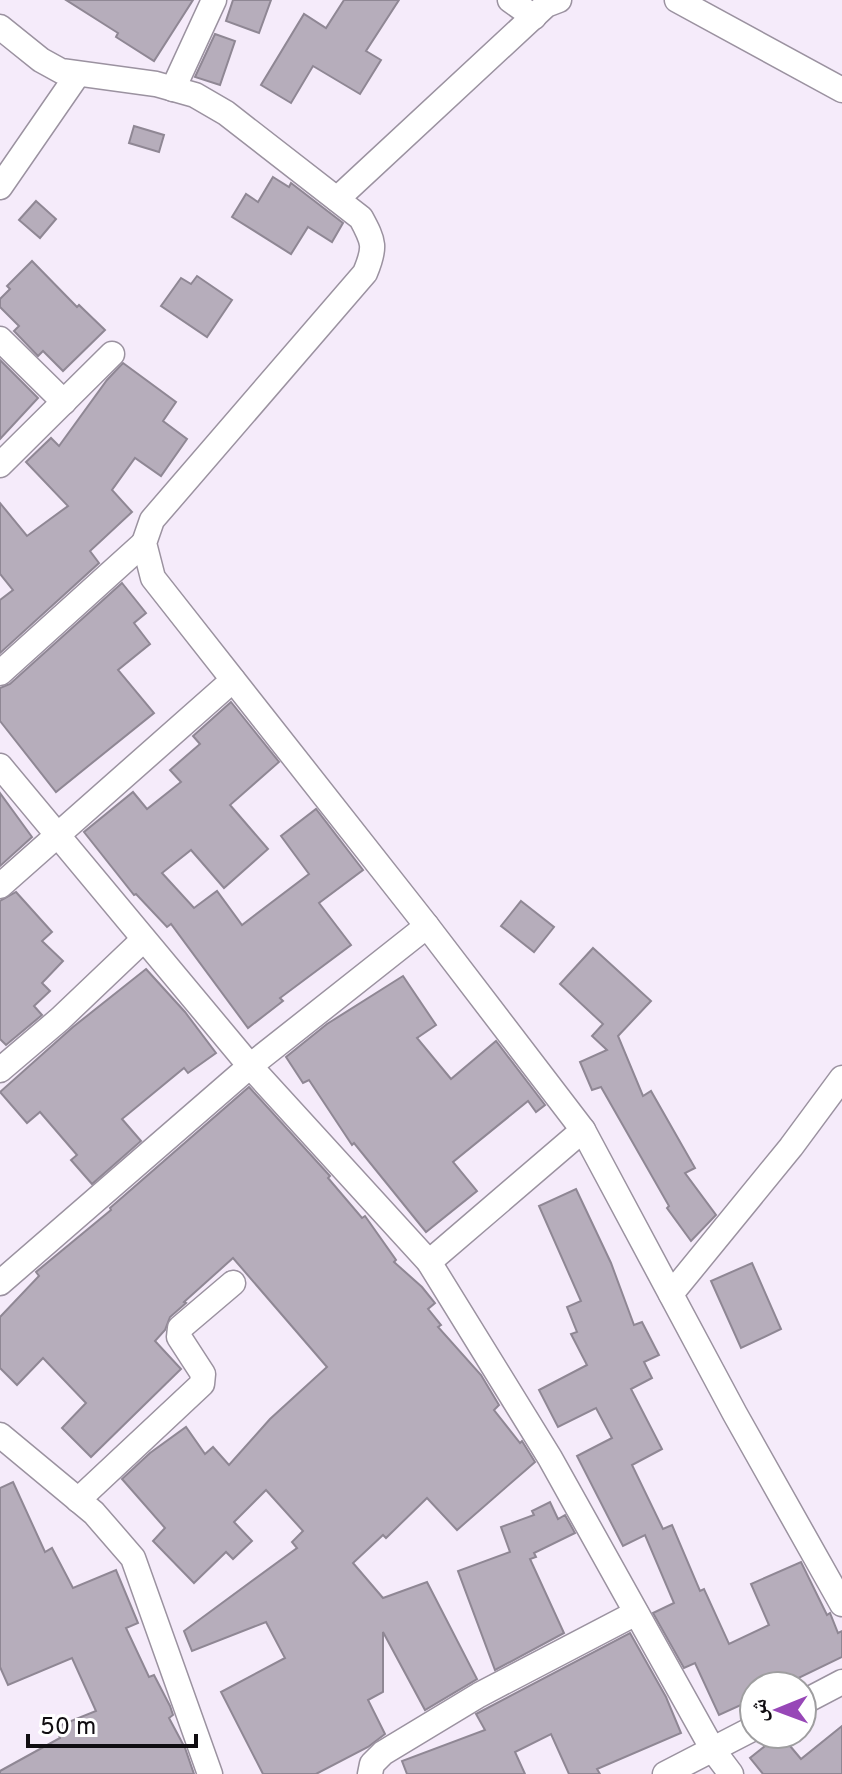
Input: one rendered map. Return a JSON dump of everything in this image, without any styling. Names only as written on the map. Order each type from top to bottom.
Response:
[{"type":"street","points":[[173,89],[214,0]]},
{"type":"street","points":[[510,0],[534,17]]},
{"type":"street","points":[[337,199],[546,5],[559,0]]},
{"type":"street","points":[[677,0],[842,90]]},
{"type":"street","points":[[0,27],[41,60],[61,71],[156,84],[195,95],[226,113],[361,218],[371,238],[373,253],[365,273],[152,520],[144,543],[0,673]]},
{"type":"street","points":[[0,187],[78,74]]},
{"type":"street","points":[[0,339],[64,402]]},
{"type":"street","points":[[0,465],[112,354]]},
{"type":"street","points":[[144,543],[153,578],[583,1130],[735,1414],[842,1604]]},
{"type":"street","points":[[0,886],[233,680]]},
{"type":"street","points":[[0,766],[250,1066],[429,1262],[550,1458],[713,1750],[731,1774]]},
{"type":"street","points":[[0,1283],[250,1066],[427,926]]},
{"type":"street","points":[[0,1070],[60,1019],[143,940]]},
{"type":"street","points":[[671,1294],[791,1147],[842,1078]]},
{"type":"street","points":[[429,1262],[583,1130]]},
{"type":"street","points":[[78,1500],[202,1384],[203,1374],[179,1337],[180,1328],[233,1283]]},
{"type":"street","points":[[0,1435],[94,1513],[133,1558],[210,1774]]},
{"type":"street","points":[[370,1774],[372,1764],[383,1753],[479,1695],[636,1613]]},
{"type":"street","points":[[818,1695],[842,1682]]},
{"type":"street","points":[[665,1774],[738,1737]]},
{"type":"building","points":[[66,0],[193,0],[154,61],[116,37],[118,33]]},
{"type":"building","points":[[233,0],[271,0],[259,33],[226,21]]},
{"type":"building","points":[[344,0],[399,0],[366,51],[381,60],[360,94],[313,66],[291,103],[261,85],[304,14],[326,28]]},
{"type":"building","points":[[215,34],[235,41],[220,85],[195,77]]},
{"type":"building","points":[[134,126],[164,135],[159,152],[129,143]]},
{"type":"building","points":[[273,177],[289,187],[291,183],[343,223],[332,242],[308,227],[291,254],[232,217],[246,194],[258,202]]},
{"type":"building","points":[[36,201],[56,219],[40,238],[19,220]]},
{"type":"building","points":[[32,261],[77,307],[79,305],[105,330],[63,371],[43,351],[38,356],[14,331],[19,326],[0,307],[0,299],[10,289],[7,286]]},
{"type":"building","points":[[197,276],[232,300],[207,337],[161,306],[181,278],[191,284]]},
{"type":"building","points":[[0,360],[38,398],[0,439]]},
{"type":"building","points":[[123,363],[176,402],[163,421],[187,439],[161,476],[135,458],[112,490],[132,512],[90,551],[99,563],[0,653],[0,600],[13,590],[0,574],[0,503],[27,536],[68,506],[26,462],[51,438],[59,446]]},
{"type":"building","points":[[122,583],[146,613],[134,623],[150,644],[118,670],[154,713],[56,792],[0,721],[0,688],[10,684]]},
{"type":"building","points":[[231,702],[279,762],[230,805],[268,849],[224,888],[191,850],[162,873],[194,908],[217,891],[242,925],[309,874],[281,836],[316,809],[363,870],[319,903],[351,945],[280,998],[283,1001],[248,1028],[171,924],[167,927],[134,895],[84,832],[133,792],[147,809],[181,782],[170,770],[200,744],[193,736]]},
{"type":"building","points":[[0,793],[32,837],[0,866]]},
{"type":"building","points":[[16,892],[52,932],[42,941],[63,961],[42,983],[50,991],[34,1006],[42,1015],[6,1045],[0,1039],[0,901]]},
{"type":"building","points":[[521,901],[554,927],[534,952],[501,926]]},
{"type":"building","points":[[593,948],[651,1001],[618,1036],[643,1096],[651,1091],[695,1168],[685,1173],[716,1215],[691,1241],[667,1208],[669,1206],[601,1087],[592,1090],[580,1062],[607,1050],[592,1036],[603,1024],[560,984]]},
{"type":"building","points":[[146,969],[185,1012],[216,1053],[188,1073],[184,1068],[122,1119],[141,1141],[92,1184],[71,1160],[77,1155],[40,1112],[27,1123],[0,1092],[73,1027]]},
{"type":"building","points":[[403,976],[436,1025],[417,1038],[451,1079],[496,1041],[545,1105],[536,1112],[528,1101],[453,1162],[477,1191],[426,1232],[354,1143],[352,1145],[309,1080],[303,1083],[286,1057],[327,1024]]},
{"type":"building","points":[[249,1087],[330,1176],[328,1178],[362,1218],[365,1216],[396,1260],[394,1262],[435,1303],[428,1309],[441,1325],[438,1327],[481,1375],[499,1405],[494,1410],[520,1443],[522,1441],[535,1462],[457,1530],[427,1498],[386,1538],[383,1535],[353,1563],[383,1598],[427,1582],[477,1679],[425,1710],[383,1632],[383,1692],[368,1700],[385,1734],[368,1747],[316,1774],[263,1774],[221,1692],[285,1658],[266,1622],[192,1651],[184,1631],[297,1548],[292,1542],[303,1531],[266,1490],[234,1522],[252,1541],[233,1559],[226,1552],[194,1583],[153,1541],[165,1528],[122,1479],[150,1453],[186,1427],[205,1454],[213,1447],[229,1465],[270,1419],[327,1367],[233,1258],[184,1302],[155,1341],[181,1369],[91,1457],[62,1428],[86,1403],[43,1358],[17,1385],[0,1368],[0,1317],[39,1276],[36,1272]]},
{"type":"building","points":[[576,1189],[611,1263],[634,1325],[642,1322],[659,1355],[644,1362],[652,1378],[631,1389],[662,1449],[632,1465],[663,1529],[672,1525],[700,1591],[704,1589],[729,1644],[769,1625],[751,1584],[801,1562],[827,1615],[830,1613],[838,1633],[842,1631],[842,1657],[815,1670],[738,1670],[738,1706],[719,1715],[695,1663],[684,1668],[653,1613],[674,1603],[645,1535],[623,1546],[577,1456],[612,1438],[596,1408],[558,1427],[539,1390],[587,1365],[571,1334],[577,1332],[567,1307],[581,1301],[539,1206]]},
{"type":"building","points":[[752,1263],[781,1329],[741,1348],[711,1281]]},
{"type":"building","points":[[13,1482],[45,1552],[52,1548],[73,1588],[116,1570],[138,1623],[126,1628],[149,1677],[154,1675],[170,1706],[173,1715],[169,1718],[194,1774],[0,1774],[0,1771],[60,1738],[56,1727],[96,1711],[72,1658],[8,1685],[0,1667],[0,1488]]},
{"type":"building","points":[[550,1502],[558,1519],[565,1515],[575,1533],[534,1553],[536,1557],[530,1559],[564,1633],[495,1670],[458,1571],[510,1552],[501,1527],[534,1515],[532,1511]]},
{"type":"building","points":[[630,1633],[666,1697],[681,1733],[597,1769],[600,1774],[569,1774],[551,1734],[515,1752],[525,1774],[407,1774],[402,1761],[485,1730],[476,1714]]},
{"type":"building","points":[[842,1726],[842,1774],[763,1774],[750,1758],[760,1750],[793,1750],[801,1759],[812,1750],[818,1750],[818,1745]]}]
